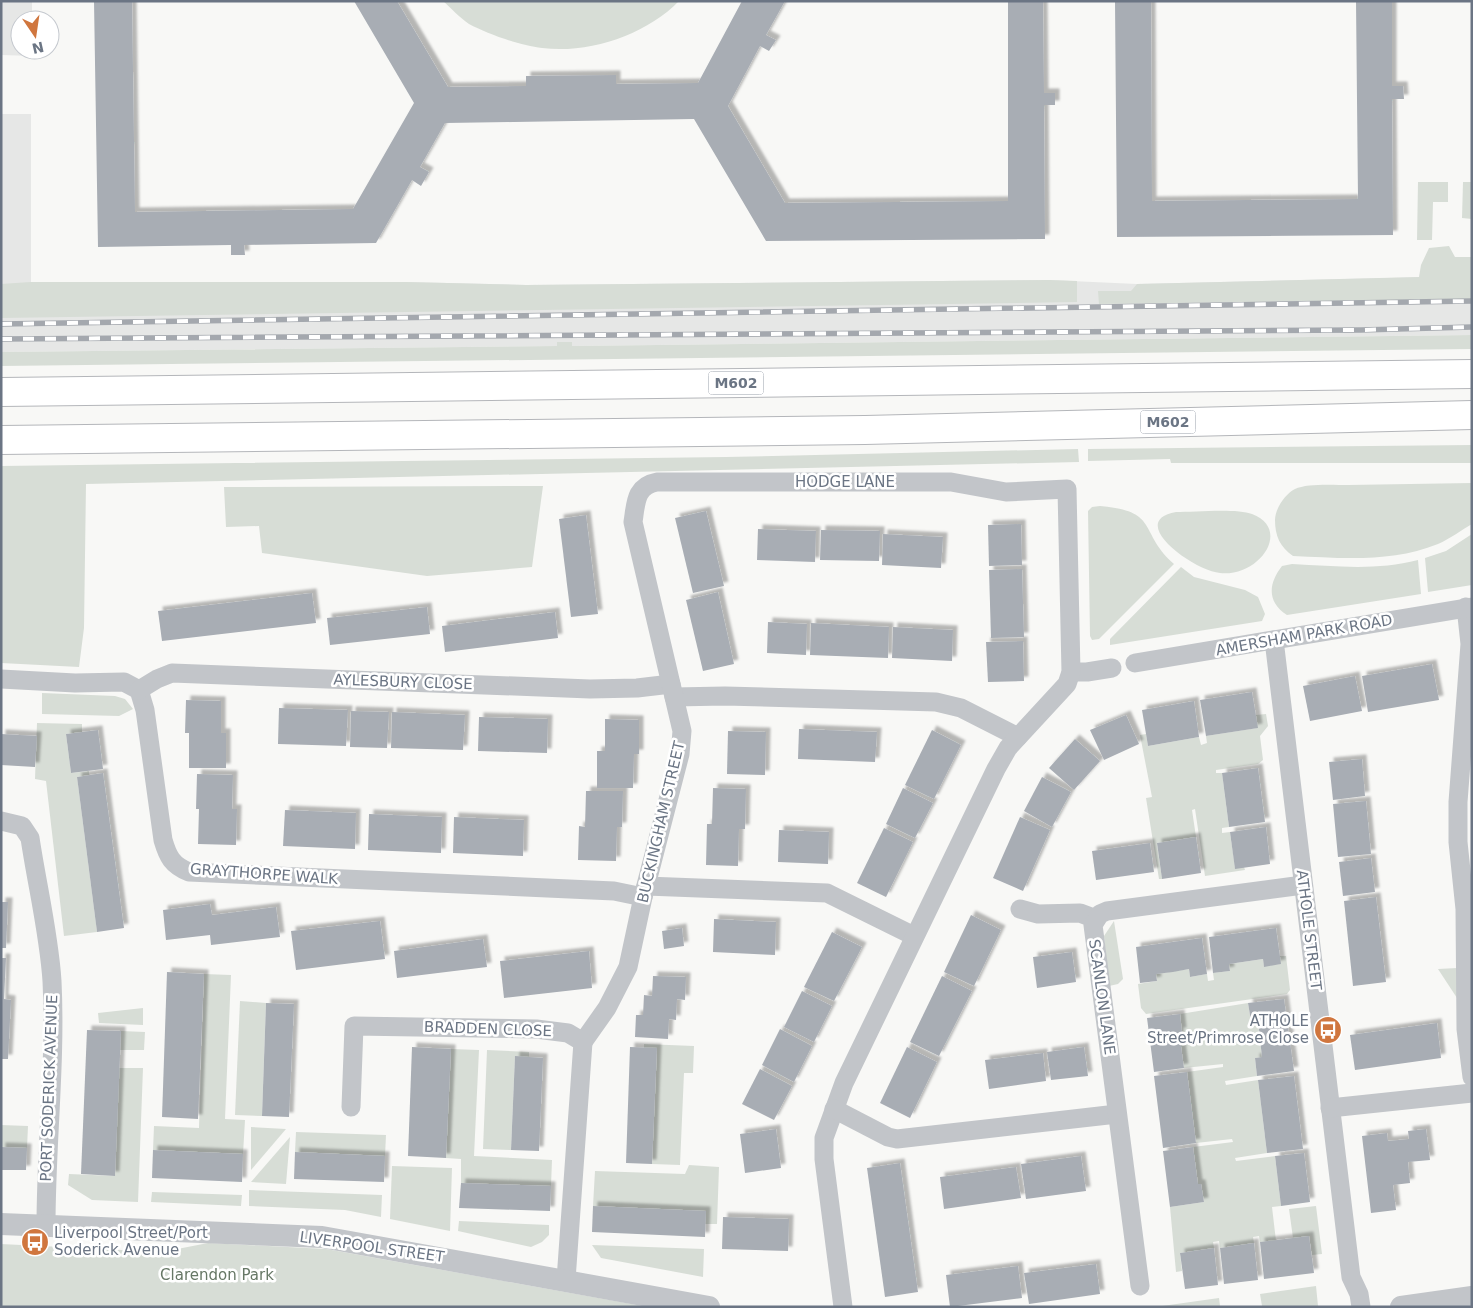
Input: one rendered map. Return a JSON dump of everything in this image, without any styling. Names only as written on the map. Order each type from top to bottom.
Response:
[{"type":"highway","name":"M602","points":[[1,392],[1472,374]]},
{"type":"highway","name":"M602","points":[[1,440],[865,430],[1472,415]]},
{"type":"street","name":"HODGE LANE","points":[[636,505],[638,493],[641,489],[657,482],[952,482],[1006,492],[1067,489],[1071,672]]},
{"type":"street","name":"BUCKINGHAM STREET","points":[[583,1042],[607,1008],[628,967],[644,891],[680,754],[682,731],[633,522],[636,505]]},
{"type":"street","points":[[1469,607],[1470,644],[1458,802],[1458,842],[1464,909],[1466,1029],[1472,1077]]},
{"type":"street","name":"AMERSHAM PARK ROAD","points":[[1135,663],[1469,607]]},
{"type":"street","name":"ATHOLE STREET","points":[[1274,640],[1351,1277],[1359,1294],[1362,1307]]},
{"type":"street","points":[[843,1307],[824,1159],[824,1138],[844,1083],[914,936],[1008,748],[1068,684],[1071,672],[1112,668]]},
{"type":"street","name":"AYLESBURY CLOSE","points":[[139,690],[157,679],[172,673],[590,689],[637,688],[725,696],[936,702],[961,708],[1018,737]]},
{"type":"street","points":[[1,679],[75,683],[124,682],[139,690]]},
{"type":"street","name":"GRAYTHORPE WALK","points":[[139,690],[145,710],[163,840],[167,856],[180,868],[189,872],[614,891],[827,893],[914,936]]},
{"type":"street","name":"PORT SODERICK AVENUE","points":[[1,821],[22,826],[30,838],[52,980],[53,1026],[46,1225]]},
{"type":"street","name":"SCANLON LANE","points":[[1140,1286],[1093,925],[1096,919],[1106,911],[1303,885]]},
{"type":"street","points":[[1020,909],[1038,914],[1080,913],[1096,919]]},
{"type":"street","name":"BRADDEN CLOSE","points":[[351,1107],[354,1026],[536,1030],[568,1033],[583,1042]]},
{"type":"street","points":[[566,1280],[583,1042]]},
{"type":"street","points":[[1330,1108],[1472,1093]]},
{"type":"street","points":[[834,1109],[888,1137],[897,1139],[1117,1114]]},
{"type":"street","name":"LIVERPOOL STREET","points":[[1,1224],[322,1237],[709,1307]]},
{"type":"street","points":[[1400,1307],[1472,1296]]},
{"type":"shaded area","points":[[1,1],[32,1],[32,10],[10,10],[10,55],[2,55],[1,78]]},
{"type":"shaded area","points":[[1,114],[31,114],[31,282],[406,282],[526,285],[1049,280],[1137,284],[1472,276],[1472,335],[572,346],[571,342],[558,342],[557,346],[1,352]]},
{"type":"green space","points":[[443,1],[679,1],[650,24],[616,40],[579,48],[560,49],[524,45],[485,32],[466,22]]},
{"type":"green space","points":[[1418,182],[1448,182],[1448,202],[1433,202],[1432,240],[1417,240]]},
{"type":"green space","points":[[1463,182],[1472,182],[1472,219],[1462,218]]},
{"type":"green space","points":[[1449,246],[1455,257],[1472,257],[1472,299],[1099,304],[1098,291],[1131,291],[1137,284],[1419,277],[1421,265],[1429,248]]},
{"type":"green space","points":[[1077,281],[1077,302],[1,318],[1,284],[30,282],[406,282],[526,285]]},
{"type":"green space","points":[[1472,335],[1472,349],[1,366],[1,352],[557,346],[557,342],[572,342],[572,346]]},
{"type":"green space","points":[[1472,445],[1472,463],[1171,463],[1170,459],[1088,461],[1088,449]]},
{"type":"green space","points":[[1078,449],[1079,462],[86,484],[84,628],[79,667],[1,663],[1,466],[726,457]]},
{"type":"green space","points":[[1472,483],[1472,524],[1438,544],[1420,550],[1384,557],[1366,558],[1293,556],[1279,541],[1276,531],[1275,516],[1279,507],[1288,494],[1300,487],[1321,485]]},
{"type":"green space","points":[[543,486],[532,567],[427,576],[262,553],[259,526],[226,527],[224,487]]},
{"type":"green space","points":[[1100,506],[1119,509],[1140,518],[1163,553],[1174,564],[1099,639],[1092,640],[1090,636],[1088,511],[1092,507]]},
{"type":"green space","points":[[1226,511],[1252,514],[1264,521],[1270,530],[1270,540],[1266,551],[1248,568],[1234,572],[1220,573],[1195,564],[1169,545],[1161,535],[1158,525],[1162,517],[1176,512]]},
{"type":"green space","points":[[1472,534],[1472,585],[1428,592],[1425,558],[1446,551]]},
{"type":"green space","points":[[1418,560],[1421,594],[1287,615],[1280,610],[1273,599],[1272,586],[1282,566],[1292,564],[1371,567]]},
{"type":"green space","points":[[1181,567],[1194,577],[1245,590],[1258,597],[1265,614],[1262,621],[1110,645],[1110,639]]},
{"type":"green space","points":[[42,693],[115,696],[125,699],[133,709],[119,716],[42,714]]},
{"type":"green space","points":[[1266,714],[1268,726],[1260,736],[1263,760],[1258,764],[1216,770],[1216,773],[1222,773],[1229,827],[1222,828],[1222,833],[1230,832],[1235,868],[1244,867],[1245,870],[1205,876],[1195,809],[1192,810],[1196,837],[1157,843],[1162,879],[1159,879],[1146,798],[1152,797],[1140,735],[1146,734],[1148,746],[1199,737],[1201,745],[1207,743],[1206,736],[1257,728],[1256,715]]},
{"type":"green space","points":[[37,723],[82,724],[82,732],[66,734],[71,773],[89,771],[89,775],[77,777],[97,932],[64,936],[46,781],[35,779]]},
{"type":"green space","points":[[1114,921],[1123,979],[1118,984],[1109,986],[1104,936]]},
{"type":"green space","points":[[1280,956],[1286,956],[1290,990],[1287,994],[1146,1014],[1141,1008],[1138,984],[1157,981],[1156,974],[1189,969],[1190,977],[1207,974],[1208,981],[1214,980],[1213,973],[1230,971],[1229,964],[1263,959],[1264,966],[1280,964]]},
{"type":"green space","points":[[1457,968],[1457,998],[1438,969]]},
{"type":"green space","points":[[204,974],[231,975],[225,1119],[245,1120],[243,1154],[153,1150],[154,1126],[199,1128]]},
{"type":"green space","points":[[240,1001],[266,1003],[262,1116],[235,1115]]},
{"type":"green space","points":[[1248,1003],[1251,1021],[1258,1020],[1262,1057],[1255,1058],[1257,1076],[1225,1081],[1226,1085],[1258,1080],[1267,1153],[1235,1158],[1236,1161],[1275,1156],[1281,1206],[1272,1207],[1276,1241],[1260,1242],[1259,1236],[1253,1237],[1254,1243],[1220,1248],[1219,1241],[1213,1242],[1214,1248],[1180,1253],[1182,1271],[1176,1272],[1170,1207],[1204,1202],[1201,1184],[1198,1184],[1193,1147],[1233,1142],[1232,1139],[1196,1143],[1187,1072],[1223,1067],[1223,1064],[1184,1068],[1179,1032],[1182,1032],[1180,1014]]},
{"type":"green space","points":[[143,1008],[143,1025],[99,1023],[98,1013]]},
{"type":"green space","points":[[121,1031],[145,1032],[144,1050],[120,1050]]},
{"type":"green space","points":[[644,1044],[694,1046],[693,1073],[684,1073],[680,1165],[652,1164],[657,1049],[644,1048]]},
{"type":"green space","points":[[451,1049],[479,1050],[474,1156],[552,1160],[551,1186],[461,1183],[461,1159],[446,1158]]},
{"type":"green space","points":[[487,1050],[529,1052],[529,1057],[515,1057],[511,1150],[483,1149]]},
{"type":"green space","points":[[119,1068],[143,1068],[138,1202],[92,1200],[68,1185],[69,1174],[115,1176]]},
{"type":"green space","points":[[1,1125],[28,1126],[27,1148],[1,1147]]},
{"type":"green space","points":[[251,1127],[286,1129],[251,1170]]},
{"type":"green space","points":[[296,1132],[386,1135],[385,1156],[295,1152]]},
{"type":"green space","points":[[290,1137],[286,1184],[251,1182]]},
{"type":"green space","points":[[689,1165],[719,1167],[717,1224],[705,1224],[706,1211],[593,1206],[595,1171],[685,1174]]},
{"type":"green space","points":[[392,1166],[452,1168],[450,1231],[390,1219]]},
{"type":"green space","points":[[249,1190],[382,1195],[381,1217],[345,1210],[249,1206]]},
{"type":"green space","points":[[152,1192],[242,1195],[241,1206],[151,1202]]},
{"type":"green space","points":[[1316,1206],[1322,1254],[1312,1255],[1309,1236],[1293,1238],[1289,1209]]},
{"type":"green space","points":[[459,1221],[549,1225],[549,1235],[542,1242],[531,1247],[458,1231]]},
{"type":"green space","name":"Clarendon Park","points":[[208,1243],[326,1249],[643,1306],[1,1307],[1,1244],[162,1252]]},
{"type":"green space","points":[[592,1245],[704,1249],[703,1277],[601,1258]]},
{"type":"green space","points":[[1316,1286],[1318,1306],[1259,1307],[1262,1306],[1260,1294]]},
{"type":"green space","points":[[1219,1298],[1220,1306],[1155,1307]]},
{"type":"building","points":[[94,1],[132,1],[135,212],[353,209],[414,103],[354,1],[397,1],[448,87],[526,86],[526,76],[616,75],[616,84],[698,83],[742,1],[785,1],[766,35],[776,40],[769,51],[760,46],[728,106],[785,203],[1008,201],[1008,1],[1043,1],[1044,93],[1055,93],[1055,105],[1044,105],[1045,239],[766,241],[694,119],[445,123],[420,167],[429,172],[421,186],[412,180],[376,243],[244,245],[245,255],[231,255],[231,245],[98,247]]},
{"type":"building","points":[[1115,1],[1151,1],[1152,201],[1358,199],[1356,1],[1392,1],[1392,86],[1403,86],[1404,99],[1392,99],[1393,235],[1117,237]]},
{"type":"building","points":[[706,511],[724,586],[693,593],[675,518]]},
{"type":"building","points":[[586,515],[598,614],[571,617],[559,519]]},
{"type":"building","points":[[1021,524],[1022,565],[989,566],[988,525]]},
{"type":"building","points":[[758,529],[816,531],[815,562],[757,560]]},
{"type":"building","points":[[821,530],[880,531],[879,561],[820,560]]},
{"type":"building","points":[[883,534],[943,537],[941,568],[882,565]]},
{"type":"building","points":[[1022,569],[1024,637],[991,638],[989,570]]},
{"type":"building","points":[[718,592],[734,664],[703,671],[686,600]]},
{"type":"building","points":[[312,593],[316,623],[162,641],[158,611]]},
{"type":"building","points":[[427,607],[430,634],[330,645],[327,618]]},
{"type":"building","points":[[555,612],[558,638],[445,652],[442,626]]},
{"type":"building","points":[[768,622],[807,624],[806,655],[767,653]]},
{"type":"building","points":[[811,623],[889,627],[888,658],[810,655]]},
{"type":"building","points":[[893,627],[953,630],[952,661],[892,658]]},
{"type":"building","points":[[1023,641],[1024,681],[988,682],[986,642]]},
{"type":"building","points":[[1432,664],[1439,700],[1368,712],[1362,676]]},
{"type":"building","points":[[1355,676],[1362,711],[1310,721],[1303,686]]},
{"type":"building","points":[[1252,692],[1258,728],[1206,736],[1200,700]]},
{"type":"building","points":[[186,700],[221,701],[221,733],[226,733],[226,768],[189,768],[189,733],[185,733]]},
{"type":"building","points":[[1194,701],[1199,737],[1148,746],[1142,710]]},
{"type":"building","points":[[279,708],[348,710],[346,746],[278,744]]},
{"type":"building","points":[[351,711],[389,712],[387,748],[350,747]]},
{"type":"building","points":[[392,712],[465,715],[463,750],[391,748]]},
{"type":"building","points":[[1126,715],[1139,744],[1104,760],[1090,730]]},
{"type":"building","points":[[479,717],[548,719],[547,753],[478,751]]},
{"type":"building","points":[[605,719],[639,720],[639,754],[634,754],[633,788],[597,788],[597,751],[605,751]]},
{"type":"building","points":[[799,729],[877,732],[875,762],[798,759]]},
{"type":"building","points":[[98,730],[103,769],[71,773],[66,734]]},
{"type":"building","points":[[932,730],[961,745],[934,799],[905,785]]},
{"type":"building","points":[[728,731],[766,732],[765,775],[727,774]]},
{"type":"building","points":[[1,734],[37,736],[35,767],[1,765]]},
{"type":"building","points":[[1075,739],[1100,761],[1074,790],[1049,768]]},
{"type":"building","points":[[1362,759],[1365,796],[1333,800],[1329,762]]},
{"type":"building","points":[[1258,768],[1265,822],[1229,827],[1222,773]]},
{"type":"building","points":[[103,773],[124,928],[97,932],[77,777]]},
{"type":"building","points":[[197,774],[233,775],[232,809],[237,809],[236,845],[198,844]]},
{"type":"building","points":[[1042,777],[1071,792],[1052,827],[1024,811]]},
{"type":"building","points":[[713,788],[746,789],[745,829],[739,829],[738,866],[706,865],[707,824],[712,824]]},
{"type":"building","points":[[903,788],[933,803],[915,838],[886,824]]},
{"type":"building","points":[[586,791],[623,791],[622,827],[617,827],[616,861],[578,860],[579,826],[585,827]]},
{"type":"building","points":[[1366,801],[1371,854],[1338,857],[1333,804]]},
{"type":"building","points":[[285,810],[356,813],[355,849],[283,846]]},
{"type":"building","points":[[369,814],[442,817],[441,853],[368,850]]},
{"type":"building","points":[[454,817],[524,820],[523,856],[453,853]]},
{"type":"building","points":[[1020,817],[1050,830],[1023,891],[993,878]]},
{"type":"building","points":[[1266,827],[1270,864],[1235,869],[1230,832]]},
{"type":"building","points":[[884,828],[913,842],[886,897],[857,883]]},
{"type":"building","points":[[779,830],[829,832],[828,864],[778,862]]},
{"type":"building","points":[[1196,837],[1201,873],[1162,879],[1157,843]]},
{"type":"building","points":[[1150,843],[1154,872],[1096,880],[1092,851]]},
{"type":"building","points":[[1371,858],[1375,892],[1343,896],[1339,862]]},
{"type":"building","points":[[1376,897],[1386,982],[1353,986],[1344,901]]},
{"type":"building","points":[[1,902],[8,902],[6,948],[1,948]]},
{"type":"building","points":[[210,904],[212,915],[276,907],[280,937],[211,945],[210,935],[166,940],[163,910]]},
{"type":"building","points":[[971,915],[1001,930],[974,986],[944,972]]},
{"type":"building","points":[[714,919],[776,922],[775,955],[713,952]]},
{"type":"building","points":[[380,921],[385,959],[296,970],[291,931]]},
{"type":"building","points":[[682,928],[684,946],[664,949],[662,931]]},
{"type":"building","points":[[1276,928],[1281,964],[1264,967],[1263,959],[1229,964],[1230,971],[1213,973],[1209,937]]},
{"type":"building","points":[[832,932],[862,947],[834,1001],[804,987]]},
{"type":"building","points":[[1202,938],[1207,974],[1190,977],[1189,969],[1156,974],[1157,981],[1140,983],[1136,947]]},
{"type":"building","points":[[483,939],[487,967],[397,978],[394,951]]},
{"type":"building","points":[[589,951],[592,988],[504,998],[500,961]]},
{"type":"building","points":[[1072,952],[1076,982],[1037,988],[1033,957]]},
{"type":"building","points":[[1,958],[6,958],[4,999],[11,1000],[8,1059],[1,1059]]},
{"type":"building","points":[[167,972],[204,974],[198,1119],[162,1117]]},
{"type":"building","points":[[653,976],[686,977],[685,1000],[677,999],[676,1020],[669,1019],[668,1039],[635,1037],[636,1015],[643,1015],[644,995],[652,996]]},
{"type":"building","points":[[942,976],[972,991],[939,1056],[910,1042]]},
{"type":"building","points":[[802,991],[832,1006],[814,1042],[784,1027]]},
{"type":"building","points":[[1284,999],[1294,1071],[1257,1076],[1255,1058],[1262,1057],[1258,1020],[1251,1021],[1248,1003]]},
{"type":"building","points":[[266,1003],[294,1004],[289,1117],[262,1116]]},
{"type":"building","points":[[1180,1014],[1182,1032],[1179,1032],[1184,1068],[1154,1072],[1147,1018]]},
{"type":"building","points":[[1437,1023],[1441,1058],[1355,1070],[1350,1035]]},
{"type":"building","points":[[780,1029],[812,1046],[794,1082],[762,1065]]},
{"type":"building","points":[[87,1030],[121,1031],[115,1176],[81,1174]]},
{"type":"building","points":[[412,1047],[451,1049],[446,1158],[408,1156]]},
{"type":"building","points":[[630,1047],[657,1048],[652,1164],[626,1163]]},
{"type":"building","points":[[907,1047],[937,1062],[910,1118],[880,1103]]},
{"type":"building","points":[[1084,1047],[1088,1076],[1051,1080],[1047,1052]]},
{"type":"building","points":[[1043,1053],[1046,1081],[989,1089],[985,1060]]},
{"type":"building","points":[[515,1056],[543,1058],[539,1151],[511,1150]]},
{"type":"building","points":[[760,1069],[792,1086],[774,1120],[742,1104]]},
{"type":"building","points":[[1187,1072],[1196,1143],[1163,1148],[1154,1076]]},
{"type":"building","points":[[1294,1076],[1303,1149],[1267,1153],[1258,1080]]},
{"type":"building","points":[[776,1129],[781,1168],[745,1173],[740,1134]]},
{"type":"building","points":[[1426,1129],[1430,1160],[1408,1162],[1410,1183],[1393,1185],[1396,1210],[1371,1213],[1362,1136],[1387,1133],[1388,1141],[1409,1139],[1408,1131]]},
{"type":"building","points":[[1,1147],[27,1148],[26,1170],[1,1170]]},
{"type":"building","points":[[1193,1147],[1198,1184],[1201,1184],[1204,1202],[1170,1207],[1163,1151]]},
{"type":"building","points":[[153,1150],[243,1154],[242,1182],[152,1178]]},
{"type":"building","points":[[295,1152],[385,1156],[384,1182],[294,1179]]},
{"type":"building","points":[[1304,1153],[1310,1202],[1281,1206],[1275,1156]]},
{"type":"building","points":[[1081,1156],[1086,1191],[1026,1199],[1021,1164]]},
{"type":"building","points":[[900,1163],[918,1292],[885,1297],[867,1168]]},
{"type":"building","points":[[1016,1167],[1021,1198],[944,1209],[940,1177]]},
{"type":"building","points":[[461,1183],[551,1186],[550,1211],[459,1208]]},
{"type":"building","points":[[593,1206],[706,1211],[705,1237],[592,1232]]},
{"type":"building","points":[[723,1217],[789,1219],[788,1251],[722,1249]]},
{"type":"building","points":[[1309,1236],[1314,1273],[1264,1279],[1260,1242]]},
{"type":"building","points":[[1254,1243],[1258,1280],[1224,1284],[1220,1248]]},
{"type":"building","points":[[1214,1248],[1218,1285],[1185,1289],[1180,1253]]},
{"type":"building","points":[[1096,1264],[1100,1294],[1029,1304],[1024,1273]]},
{"type":"building","points":[[1018,1266],[1022,1298],[950,1307],[946,1275]]},
{"type":"railway","points":[[1,324],[1472,301]]},
{"type":"railway","points":[[1,339],[1361,330],[1472,327]]},
{"type":"place","name":"ATHOLE Street/Primrose Close","points":[[1328,1030]]},
{"type":"place","name":"Liverpool Street/Port Soderick Avenue","points":[[35,1242]]}]
